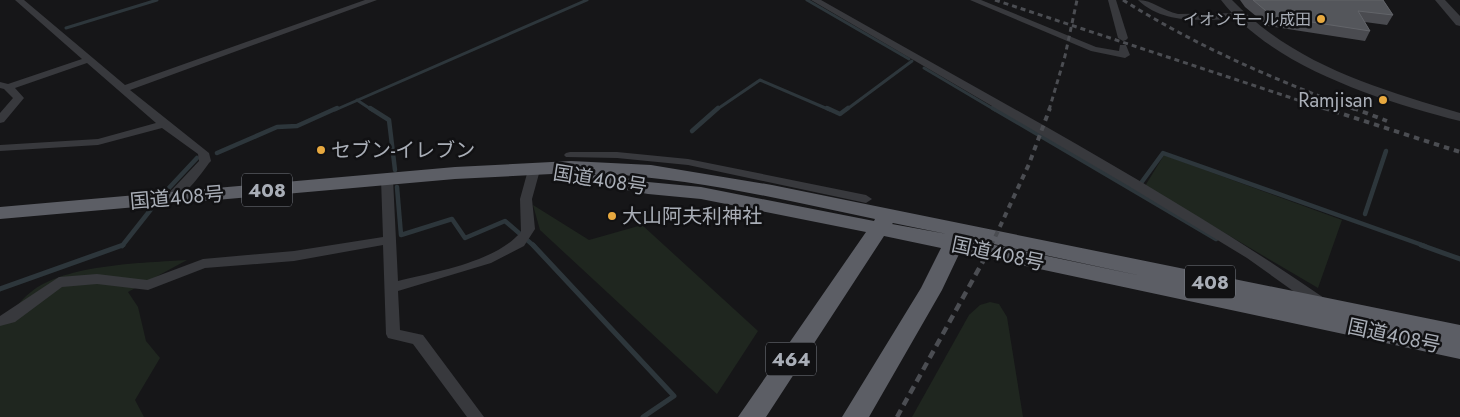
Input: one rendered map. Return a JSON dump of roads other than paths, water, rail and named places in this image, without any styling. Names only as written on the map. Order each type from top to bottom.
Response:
[{"type":"highway","name":"国道408号","points":[[0,213],[387,179],[534,170],[648,188],[701,193],[884,222],[1460,334]]},
{"type":"highway","name":"464","points":[[751,417],[884,222]]},
{"type":"highway","name":"国道408号","points":[[957,237],[1460,350]]},
{"type":"highway","points":[[855,417],[931,290],[957,237]]},
{"type":"street","points":[[19,0],[164,124],[203,153],[205,161],[171,198]]},
{"type":"street","points":[[123,89],[373,0]]},
{"type":"street","points":[[816,0],[1139,187],[1252,255],[1326,307]]},
{"type":"street","points":[[974,0],[1094,49],[1125,55],[1112,0]]},
{"type":"street","points":[[1142,0],[1166,14],[1178,18],[1240,16]]},
{"type":"street","points":[[1226,0],[1240,16],[1281,46],[1308,61],[1376,91],[1460,117]]},
{"type":"street","points":[[1440,0],[1460,24]]},
{"type":"street","points":[[4,86],[88,60]]},
{"type":"street","points":[[0,120],[19,98],[4,86]]},
{"type":"street","points":[[0,148],[98,142],[164,124]]},
{"type":"street","points":[[570,155],[617,155],[670,159],[866,198]]},
{"type":"street","points":[[391,288],[486,261],[508,251],[525,236],[526,200],[534,170]]},
{"type":"street","points":[[387,179],[393,334],[418,339],[476,417]]},
{"type":"street","points":[[0,321],[10,318],[59,282],[97,279],[148,285],[203,264],[294,256],[389,240]]},
{"type":"waterway","points":[[66,28],[157,0]]},
{"type":"waterway","points":[[357,100],[587,0]]},
{"type":"waterway","points":[[807,0],[909,59]]},
{"type":"waterway","points":[[846,110],[912,61]]},
{"type":"waterway","points":[[924,68],[995,110]]},
{"type":"waterway","points":[[716,110],[760,80],[830,110]]},
{"type":"waterway","points":[[335,110],[357,100]]},
{"type":"waterway","points":[[357,100],[372,110]]},
{"type":"waterway","points":[[217,153],[277,127],[297,126],[337,108]]},
{"type":"waterway","points":[[370,108],[389,120],[395,170]]},
{"type":"waterway","points":[[692,131],[718,108]]},
{"type":"waterway","points":[[827,108],[840,114],[848,108]]},
{"type":"waterway","points":[[993,108],[1216,239]]},
{"type":"waterway","points":[[1365,214],[1386,151]]},
{"type":"waterway","points":[[1141,183],[1163,153],[1425,246]]},
{"type":"waterway","points":[[168,189],[197,158]]},
{"type":"waterway","points":[[397,187],[401,235],[452,219],[465,238],[505,221],[534,246]]},
{"type":"waterway","points":[[123,245],[152,208]]},
{"type":"waterway","points":[[0,289],[123,245]]},
{"type":"waterway","points":[[1421,245],[1460,259]]},
{"type":"waterway","points":[[534,246],[674,396],[643,417]]},
{"type":"railway","points":[[995,0],[1072,25]]},
{"type":"railway","points":[[1072,25],[1077,0]]},
{"type":"railway","points":[[1123,0],[1151,17],[1236,61],[1356,110]]},
{"type":"railway","points":[[1049,110],[1065,56],[1072,25]]},
{"type":"railway","points":[[1072,25],[1328,110]]},
{"type":"railway","points":[[991,246],[1029,164],[1050,108]]},
{"type":"railway","points":[[1324,108],[1460,152]]},
{"type":"railway","points":[[1353,108],[1387,121]]},
{"type":"railway","points":[[897,417],[992,245]]},
{"type":"place","name":"イオンモール成田","points":[[1321,19]]},
{"type":"place","name":"Ramjisan","points":[[1383,100]]},
{"type":"place","name":"セブン-イレブン","points":[[321,150]]},
{"type":"place","name":"大山阿夫利神社","points":[[612,216]]}]
